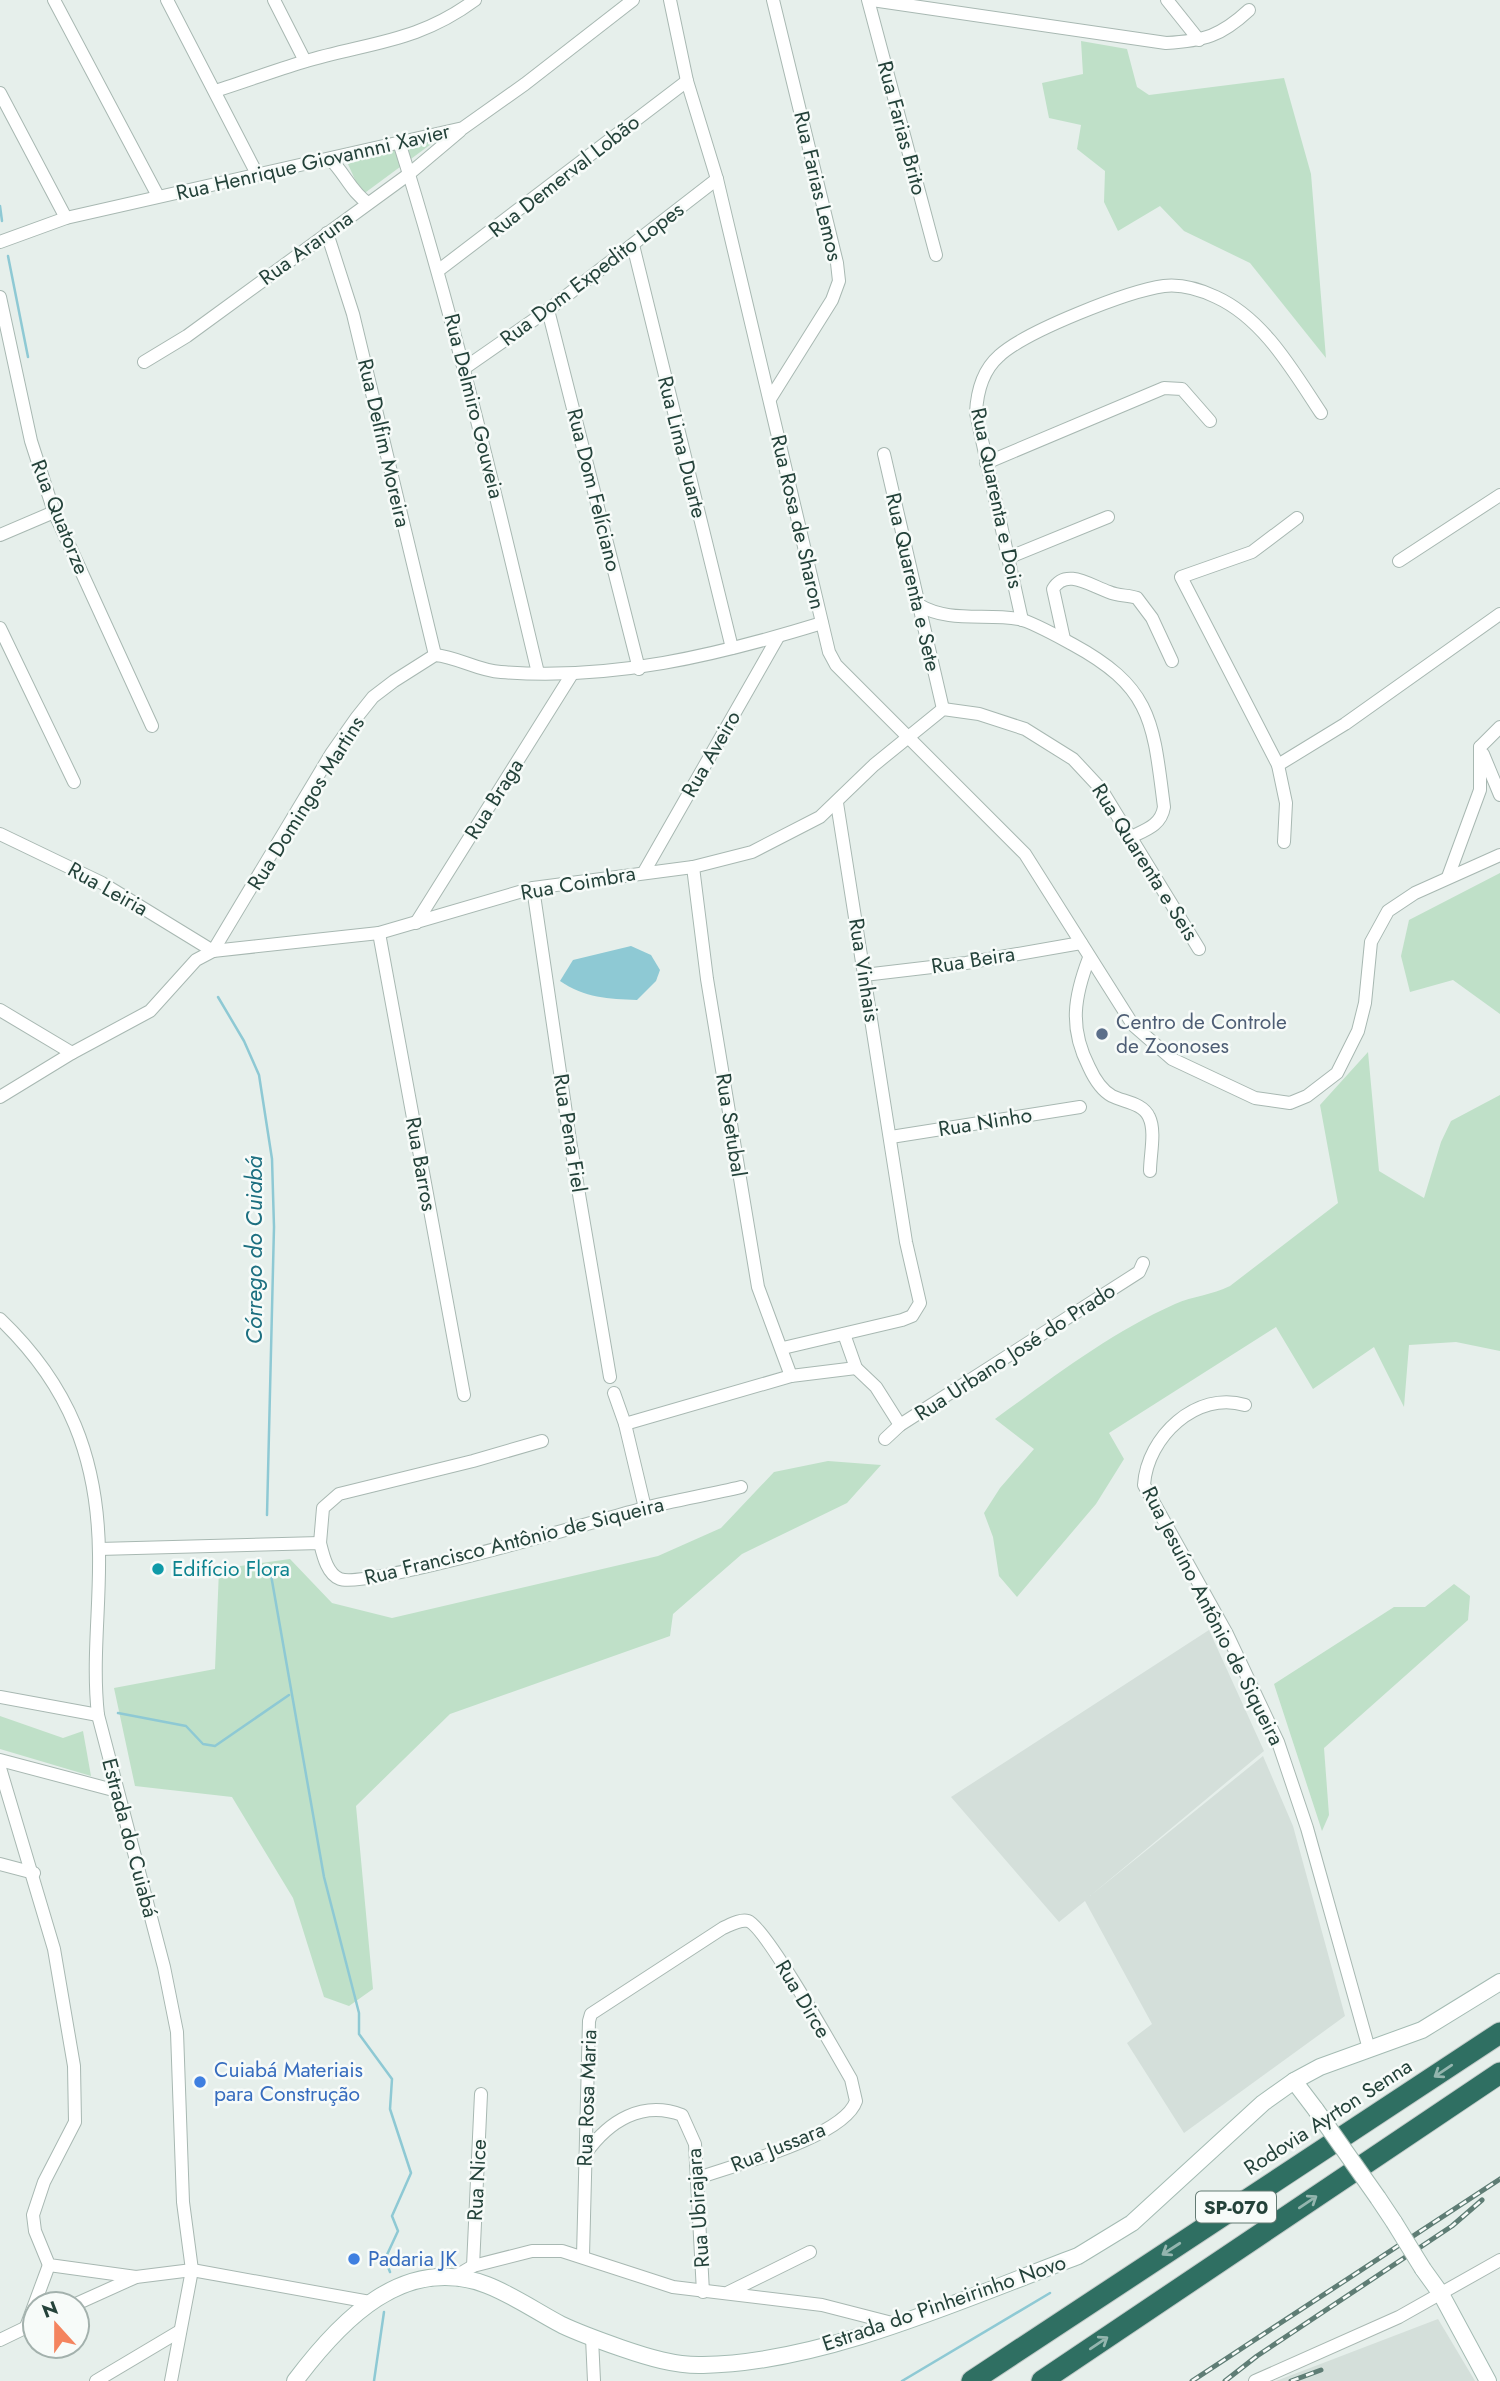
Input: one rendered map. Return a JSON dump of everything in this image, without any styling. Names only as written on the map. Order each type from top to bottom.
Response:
[{"type":"highway","name":"Rodovia Ayrton Senna","points":[[972,2381],[1500,2033]]},
{"type":"highway","name":"SP-070","points":[[1042,2381],[1500,2074]]},
{"type":"main road","name":"Estrada do Pinheirinho Novo","points":[[295,2381],[321,2346],[370,2302],[391,2289],[436,2277],[456,2276],[489,2286],[592,2338],[666,2361],[713,2365],[783,2356],[896,2324],[1078,2256],[1102,2243],[1132,2222],[1263,2104],[1294,2081],[1320,2067],[1440,2021],[1500,1982]]},
{"type":"main road","points":[[1294,2081],[1394,2221],[1441,2294],[1488,2381]]},
{"type":"street","points":[[54,0],[158,196]]},
{"type":"street","points":[[167,0],[257,174]]},
{"type":"street","points":[[274,0],[305,61]]},
{"type":"street","points":[[215,91],[305,61],[416,34],[442,22],[475,0]]},
{"type":"street","name":"Rua Henrique Giovannni Xavier","points":[[0,242],[66,218],[463,128],[525,84],[633,0]]},
{"type":"street","name":"Rua Rosa de Sharon","points":[[670,0],[687,81],[717,179],[829,652],[836,665],[1025,854],[1133,1025],[1172,1059],[1255,1098],[1290,1103],[1323,1085],[1337,1073],[1346,1057],[1358,1031],[1365,1003],[1371,942],[1388,911],[1448,877],[1475,868],[1500,855]]},
{"type":"street","name":"Rua Farias Lemos","points":[[770,399],[832,300],[839,281],[837,263],[773,0]]},
{"type":"street","points":[[871,0],[1166,43],[1199,40],[1226,31],[1249,10]]},
{"type":"street","name":"Rua Farias Brito","points":[[871,0],[936,255]]},
{"type":"street","points":[[1167,0],[1199,40]]},
{"type":"street","name":"Rua Demerval Lobão","points":[[439,270],[687,81]]},
{"type":"street","points":[[0,93],[66,218]]},
{"type":"street","name":"Rua Araruna","points":[[144,362],[187,336],[409,174],[463,128]]},
{"type":"street","name":"Rua Delmiro Gouveia","points":[[399,142],[466,367],[538,673]]},
{"type":"street","points":[[330,159],[342,171],[359,197],[368,203]]},
{"type":"street","name":"Rua Dom Expedito Lopes","points":[[466,367],[548,310],[717,179]]},
{"type":"street","name":"Rua Delfim Moreira","points":[[327,233],[359,336],[435,655]]},
{"type":"street","name":"Rua Lima Duarte","points":[[633,245],[732,648]]},
{"type":"street","name":"Rua Quarenta e Dois","points":[[1022,620],[976,413],[977,395],[983,377],[999,355],[1022,340],[1144,290],[1167,286],[1191,288],[1216,297],[1247,316],[1283,358],[1321,414]]},
{"type":"street","name":"Rua Quatorze","points":[[0,298],[31,441],[54,512],[152,726]]},
{"type":"street","name":"Rua Dom Felíciano","points":[[548,310],[639,669]]},
{"type":"street","points":[[986,463],[1164,388],[1182,389],[1210,421]]},
{"type":"street","name":"Rua Quarenta e Sete","points":[[884,454],[943,709]]},
{"type":"street","points":[[1399,561],[1500,495]]},
{"type":"street","points":[[0,535],[54,512]]},
{"type":"street","points":[[1010,557],[1108,517]]},
{"type":"street","points":[[1284,842],[1286,803],[1278,765],[1181,577],[1252,552],[1297,519]]},
{"type":"street","points":[[1064,639],[1053,589],[1057,582],[1065,578],[1076,579],[1107,592],[1137,598],[1152,618],[1172,661]]},
{"type":"street","points":[[919,604],[942,616],[1022,620],[1064,639],[1110,666],[1132,688],[1148,714],[1164,807],[1162,817],[1156,824],[1129,838]]},
{"type":"street","points":[[1278,765],[1345,724],[1440,654],[1500,614]]},
{"type":"street","points":[[928,642],[942,616]]},
{"type":"street","points":[[435,655],[448,656],[492,671],[572,674],[639,669],[778,637],[822,623]]},
{"type":"street","points":[[0,628],[4,644],[74,782]]},
{"type":"street","name":"Rua Aveiro","points":[[644,872],[778,637]]},
{"type":"street","name":"Rua Domingos Martins","points":[[212,951],[331,754],[357,717],[373,697],[435,655]]},
{"type":"street","name":"Rua Braga","points":[[416,923],[572,674]]},
{"type":"street","points":[[909,738],[943,709]]},
{"type":"street","name":"Rua Quarenta e Seis","points":[[943,709],[979,713],[1025,729],[1051,743],[1094,779],[1199,949]]},
{"type":"street","points":[[1448,877],[1480,790],[1480,747],[1500,727]]},
{"type":"street","name":"Rua Coimbra","points":[[212,951],[379,933],[533,888],[693,867],[752,852],[798,830],[837,803],[853,784],[909,738]]},
{"type":"street","points":[[1480,747],[1500,795]]},
{"type":"street","name":"Rua Vinhais","points":[[837,803],[906,1242],[920,1303],[912,1316],[845,1334]]},
{"type":"street","name":"Rua Leiria","points":[[0,834],[102,883],[212,951]]},
{"type":"street","name":"Rua Setubal","points":[[693,867],[707,979],[758,1287],[764,1310],[783,1348],[791,1376]]},
{"type":"street","name":"Rua Pena Fiel","points":[[533,888],[571,1147],[610,1377]]},
{"type":"street","name":"Rua Barros","points":[[379,933],[464,1395]]},
{"type":"street","name":"Rua Beira","points":[[864,975],[965,963],[1081,943]]},
{"type":"street","points":[[0,1097],[72,1053],[150,1012],[196,960],[212,951]]},
{"type":"street","points":[[1089,958],[1076,999],[1076,1037],[1095,1079],[1105,1091],[1143,1109],[1148,1115],[1150,1171]]},
{"type":"street","points":[[0,1010],[72,1053]]},
{"type":"street","name":"Rua Ninho","points":[[891,1137],[1080,1107]]},
{"type":"street","name":"Rua Urbano José do Prado","points":[[885,1439],[900,1425],[1082,1311],[1139,1272],[1143,1263]]},
{"type":"street","name":"Estrada do Cuiabá","points":[[0,1320],[28,1346],[50,1375],[71,1413],[90,1469],[99,1549],[95,1689],[98,1715],[164,1967],[177,2032],[183,2202],[192,2270],[171,2381]]},
{"type":"street","points":[[783,1348],[845,1334],[856,1368],[876,1388],[900,1425]]},
{"type":"street","points":[[625,1424],[791,1376],[856,1368]]},
{"type":"street","points":[[614,1393],[625,1424],[645,1508]]},
{"type":"street","name":"Rua Jesuíno Antônio de Siqueira","points":[[1245,1405],[1215,1401],[1177,1423],[1166,1434],[1149,1464],[1144,1485],[1232,1644],[1278,1742],[1307,1828],[1369,2049]]},
{"type":"street","points":[[99,1549],[320,1543],[323,1508],[339,1494],[542,1441]]},
{"type":"street","name":"Rua Francisco Antônio de Siqueira","points":[[320,1543],[331,1572],[340,1579],[352,1580],[444,1560],[645,1508],[741,1488]]},
{"type":"street","points":[[0,1697],[98,1715]]},
{"type":"street","points":[[0,1760],[117,1791]]},
{"type":"street","points":[[0,1769],[34,1873],[54,1949],[68,2025],[76,2092],[75,2122],[41,2189],[33,2215],[36,2231],[49,2264],[41,2290]]},
{"type":"street","points":[[0,1864],[34,1873]]},
{"type":"street","name":"Rua Dirce","points":[[723,1928],[741,1921],[750,1921],[758,1928],[851,2078],[856,2090],[854,2108]]},
{"type":"street","name":"Rua Rosa Maria","points":[[583,2256],[589,2021],[592,2014],[723,1928]]},
{"type":"street","name":"Rua Nice","points":[[473,2266],[481,2094]]},
{"type":"street","name":"Rua Jussara","points":[[698,2178],[822,2132],[847,2116],[854,2108]]},
{"type":"street","name":"Rua Ubirajara","points":[[585,2153],[611,2126],[642,2110],[671,2111],[681,2115],[692,2133],[698,2178],[703,2292]]},
{"type":"street","points":[[456,2276],[473,2266],[532,2251],[562,2251],[648,2280],[703,2292],[729,2292],[822,2305],[896,2324]]},
{"type":"street","points":[[729,2292],[810,2252]]},
{"type":"street","points":[[1255,2381],[1399,2317],[1500,2260]]},
{"type":"street","points":[[49,2264],[136,2277],[192,2270],[370,2302]]},
{"type":"street","points":[[91,2297],[136,2277]]},
{"type":"street","points":[[0,2340],[21,2330]]},
{"type":"street","points":[[96,2381],[180,2331]]},
{"type":"street","points":[[592,2338],[594,2381]]},
{"type":"shaded area","points":[[1209,1630],[1264,1751],[1090,1896],[1263,1756],[1293,1826],[1345,2016],[1184,2133],[1127,2043],[1152,2024],[1085,1901],[1059,1922],[951,1797]]},
{"type":"shaded area","points":[[1438,2319],[1475,2381],[1276,2381]]},
{"type":"green space","points":[[1081,41],[1127,49],[1137,87],[1149,95],[1284,78],[1311,174],[1326,358],[1250,263],[1184,231],[1160,206],[1118,231],[1104,202],[1105,171],[1077,149],[1081,125],[1049,118],[1042,83],[1083,74]]},
{"type":"green space","points":[[442,136],[362,195],[347,162]]},
{"type":"green space","points":[[1500,873],[1500,1014],[1453,980],[1410,992],[1401,956],[1409,920]]},
{"type":"green space","points":[[1368,1052],[1379,1171],[1424,1198],[1441,1142],[1451,1121],[1500,1095],[1500,1351],[1456,1342],[1409,1345],[1404,1407],[1374,1347],[1313,1389],[1276,1327],[1109,1433],[1124,1459],[1096,1504],[1017,1597],[999,1576],[993,1537],[984,1513],[1000,1488],[1034,1449],[995,1419],[1127,1328],[1175,1304],[1230,1286],[1338,1203],[1320,1105]]},
{"type":"green space","points":[[828,1461],[881,1465],[847,1503],[742,1554],[673,1614],[670,1636],[450,1714],[356,1806],[373,1989],[349,2006],[324,1997],[293,1898],[232,1797],[135,1786],[114,1688],[215,1669],[219,1569],[290,1559],[332,1603],[392,1618],[658,1556],[721,1528],[774,1472]]},
{"type":"green space","points":[[1454,1584],[1470,1596],[1468,1620],[1324,1748],[1329,1815],[1322,1831],[1274,1684],[1394,1607],[1425,1607]]},
{"type":"green space","points":[[0,1716],[63,1738],[83,1731],[91,1776],[0,1749]]},
{"type":"water","points":[[631,946],[651,955],[660,970],[656,981],[637,1000],[588,994],[560,981],[573,960]]},
{"type":"waterway","points":[[0,206],[2,221]]},
{"type":"waterway","points":[[8,256],[28,357]]},
{"type":"waterway","name":"Córrego do Cuiabá","points":[[218,997],[244,1041],[259,1075],[272,1159],[274,1227],[267,1515]]},
{"type":"waterway","points":[[271,1575],[324,1877],[359,2013],[359,2034],[392,2079],[390,2109],[411,2173],[392,2216],[398,2231],[385,2259],[390,2272]]},
{"type":"waterway","points":[[118,1713],[186,1726],[203,1744],[215,1746],[289,1695]]},
{"type":"waterway","points":[[902,2381],[1050,2293]]},
{"type":"waterway","points":[[374,2381],[384,2312]]},
{"type":"railway","points":[[1192,2381],[1500,2179]]},
{"type":"railway","points":[[1225,2381],[1257,2356],[1452,2226],[1482,2200]]},
{"type":"railway","points":[[1291,2381],[1321,2370]]},
{"type":"place","name":"Centro de Controle de Zoonoses","points":[[1102,1034]]},
{"type":"place","name":"Edifício Flora","points":[[158,1569]]},
{"type":"place","name":"Cuiabá Materiais para Construção","points":[[200,2082]]},
{"type":"place","name":"Padaria JK","points":[[354,2259]]}]
